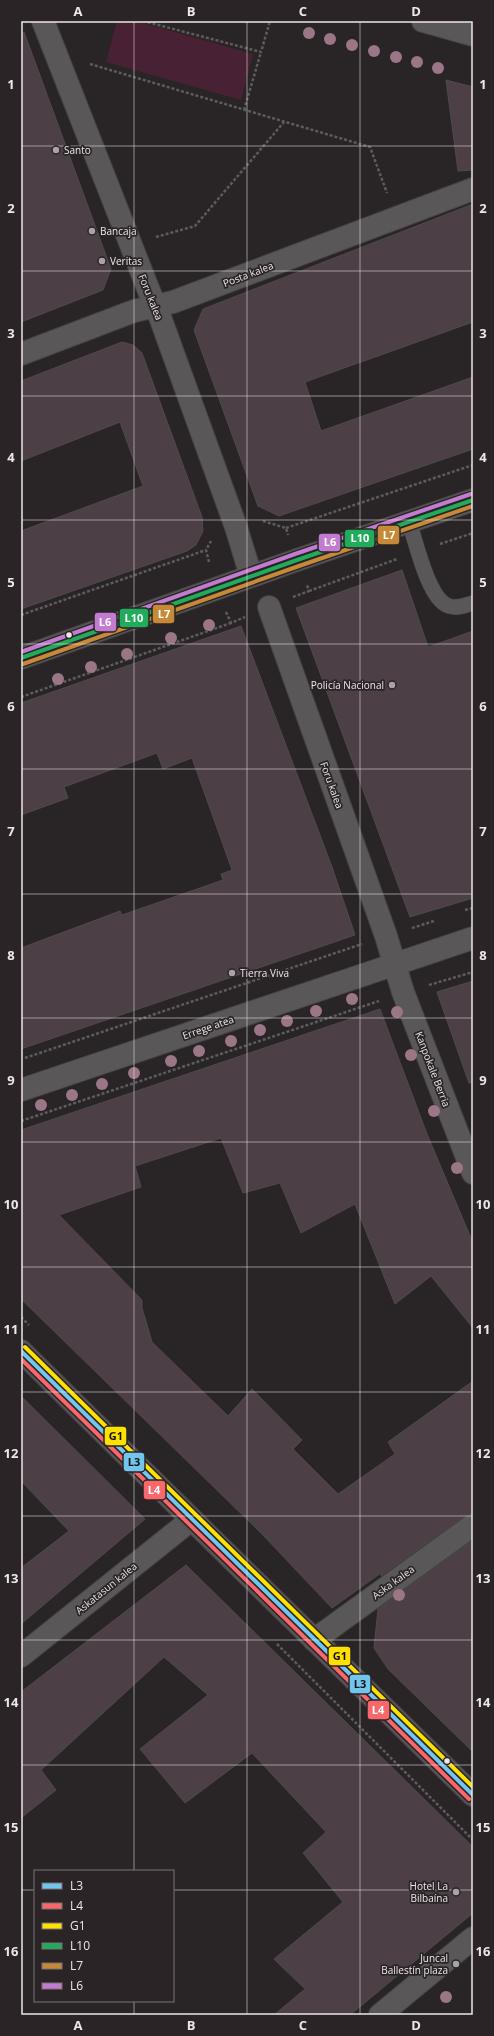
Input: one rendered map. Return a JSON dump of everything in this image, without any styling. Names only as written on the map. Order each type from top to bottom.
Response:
[{"type":"main road","points":[[21,1351],[191,1520],[314,1640],[354,1676],[473,1795]]},
{"type":"street","name":"Foru kalea","points":[[43,21],[156,306],[236,527],[251,576]]},
{"type":"street","points":[[422,21],[473,35]]},
{"type":"street","name":"Posta kalea","points":[[21,354],[134,311],[173,302],[473,189]]},
{"type":"street","points":[[21,658],[251,576],[473,500]]},
{"type":"street","name":"Foru kalea","points":[[268,607],[386,936],[394,965]]},
{"type":"street","name":"Errege atea","points":[[21,1090],[473,938]]},
{"type":"street","name":"Kanpokale Berria","points":[[394,965],[473,1173]]},
{"type":"street","name":"Askatasun kalea","points":[[21,1656],[191,1520]]},
{"type":"street","name":"Aska kalea","points":[[314,1640],[473,1525]]},
{"type":"street","points":[[380,2015],[473,1938]]},
{"type":"lane","points":[[409,522],[430,584],[438,599],[448,606],[458,607],[473,603]]},
{"type":"path","points":[[143,21],[261,52]]},
{"type":"path","points":[[244,110],[270,21]]},
{"type":"path","points":[[88,64],[370,147],[380,175]]},
{"type":"path","points":[[150,239],[195,226],[284,122]]},
{"type":"path","points":[[286,528],[473,465]]},
{"type":"path","points":[[309,591],[473,533]]},
{"type":"path","points":[[21,616],[206,550]]},
{"type":"path","points":[[21,697],[231,623]]},
{"type":"path","points":[[458,913],[473,908]]},
{"type":"path","points":[[21,1059],[437,920]]},
{"type":"path","points":[[21,1121],[403,992],[473,972]]},
{"type":"shaded area","points":[[117,21],[135,21],[253,54],[241,100],[106,62]]},
{"type":"building","points":[[24,32],[111,269],[103,290],[21,322],[21,33]]},
{"type":"building","points":[[446,80],[473,87],[473,170],[458,171]]},
{"type":"building","points":[[473,204],[473,322],[305,382],[321,431],[473,377],[473,449],[279,516],[258,506],[194,330],[203,309]]},
{"type":"building","points":[[122,342],[133,345],[142,353],[202,517],[203,531],[196,545],[187,551],[21,609],[21,531],[143,486],[120,422],[21,461],[21,381]]},
{"type":"building","points":[[402,570],[428,647],[473,631],[473,898],[410,917],[296,608]]},
{"type":"building","points":[[241,626],[332,867],[355,935],[21,1049],[21,948],[120,911],[122,915],[223,880],[221,874],[232,870],[192,758],[163,769],[157,753],[64,787],[68,798],[21,815],[21,703]]},
{"type":"building","points":[[473,981],[473,1083],[469,1083],[437,992]]},
{"type":"building","points":[[380,1009],[427,1134],[473,1243],[473,1328],[431,1276],[395,1304],[355,1204],[301,1233],[280,1183],[243,1193],[221,1138],[135,1166],[141,1187],[59,1215],[142,1300],[142,1308],[152,1342],[228,1416],[252,1389],[302,1440],[293,1449],[338,1494],[395,1454],[388,1442],[473,1381],[473,1513],[466,1515],[381,1576],[381,1573],[332,1608],[261,1533],[21,1299],[21,1130]]},
{"type":"building","points":[[21,1396],[145,1519],[21,1624],[21,1568],[69,1531],[21,1481]]},
{"type":"building","points":[[473,1540],[473,1752],[388,1669],[374,1648],[378,1609]]},
{"type":"building","points":[[186,1565],[473,1847],[473,1913],[350,2015],[274,2015],[305,1989],[274,1959],[343,1902],[303,1853],[326,1832],[252,1753],[185,1803],[140,1749],[208,1695],[164,1657],[41,1770],[56,1790],[21,1818],[21,1692]]},
{"type":"transit line","name":"L6","points":[[21,652],[295,554],[471,494]]},
{"type":"transit line","name":"L10","points":[[21,658],[297,560],[473,500]]},
{"type":"transit line","name":"L7","points":[[23,664],[473,506]]},
{"type":"transit line","name":"G1","points":[[25,1347],[473,1787]]},
{"type":"transit line","name":"L3","points":[[21,1351],[473,1795]]},
{"type":"transit line","name":"L4","points":[[21,1359],[469,1799]]},
{"type":"place","name":"Santo","points":[[56,150]]},
{"type":"place","name":"Bancaja","points":[[92,231]]},
{"type":"place","name":"Veritas","points":[[102,261]]},
{"type":"place","name":"Policía Nacional","points":[[392,685]]},
{"type":"place","name":"Tierra Viva","points":[[232,973]]},
{"type":"place","name":"Hotel La Bilbaína","points":[[456,1892]]},
{"type":"place","name":"Juncal Ballestín plaza","points":[[456,1964]]}]
